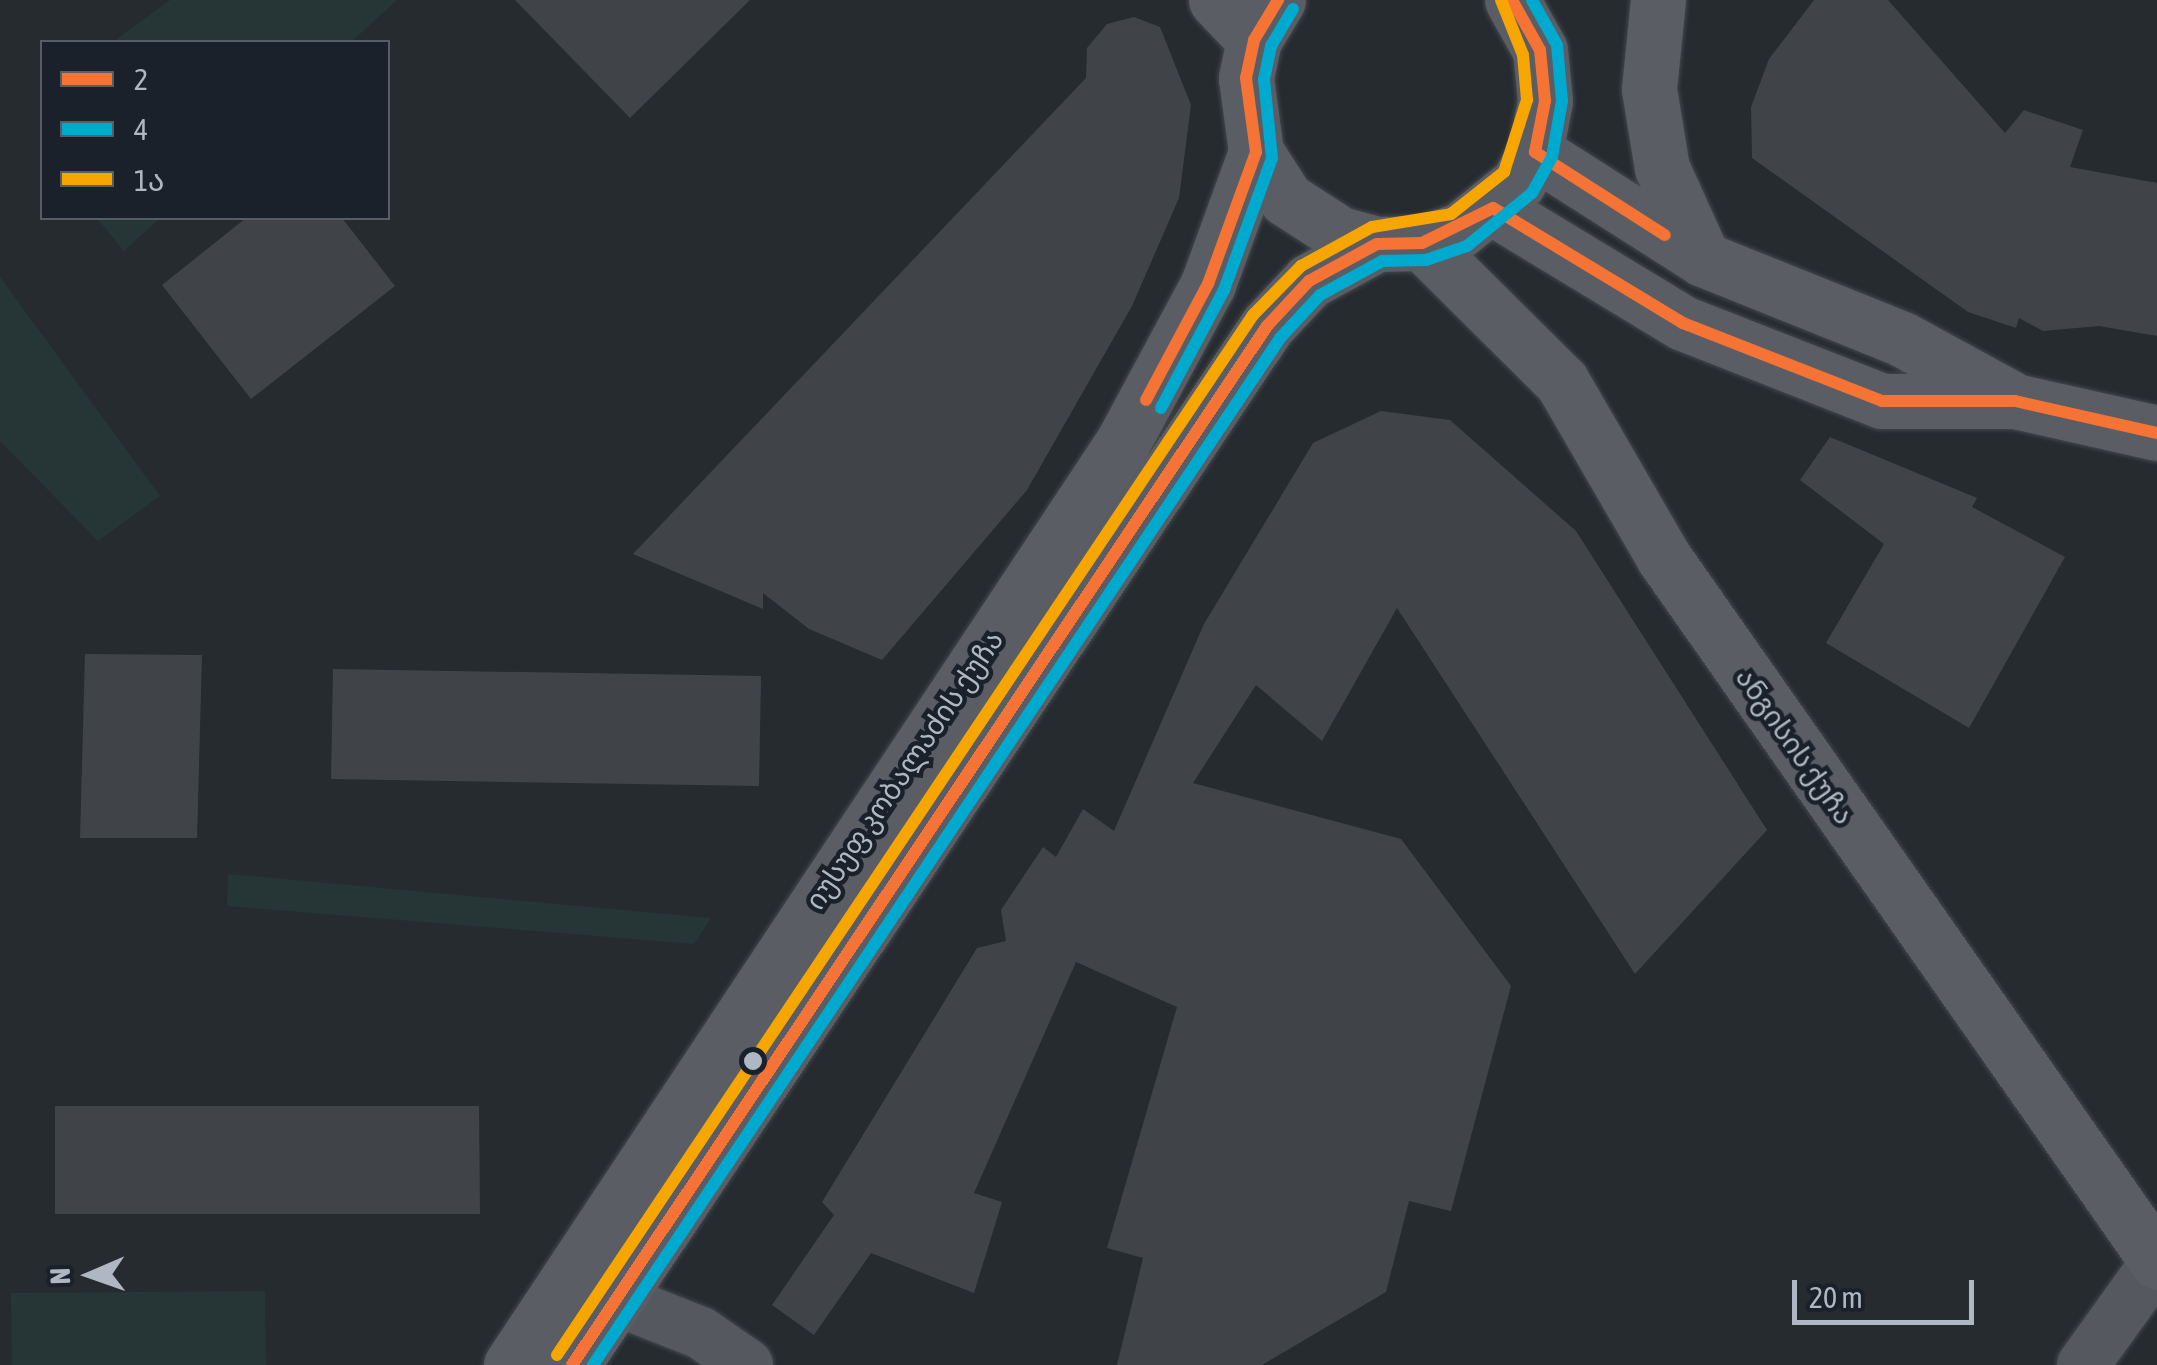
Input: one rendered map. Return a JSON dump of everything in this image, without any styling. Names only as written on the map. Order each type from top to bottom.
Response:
[{"type":"street","points":[[1216,0],[1266,20],[1246,116],[1256,152],[1286,198],[1340,234],[1399,243]]},
{"type":"street","points":[[1658,0],[1649,90],[1662,168],[1703,259]]},
{"type":"street","points":[[1518,2],[1540,50],[1545,102],[1535,152],[1493,208],[1683,322],[1882,401],[2015,401],[2157,433]]},
{"type":"street","name":"იუსუფ კობალაძის ქუჩა","points":[[511,1365],[1124,442],[1208,284],[1256,152]]},
{"type":"street","points":[[1535,152],[1703,259],[1902,340],[2015,401]]},
{"type":"street","name":"იუსუფ კობალაძის ქუჩა","points":[[572,1365],[1268,326],[1309,280],[1493,208]]},
{"type":"street","name":"ანგისის ქუჩა","points":[[1399,243],[1562,382],[1664,558],[2157,1262]]},
{"type":"street","points":[[2082,1365],[2157,1262]]},
{"type":"street","points":[[614,1299],[702,1333],[747,1365]]},
{"type":"shaded area","points":[[170,0],[397,0],[353,40],[116,40]]},
{"type":"shaded area","points":[[99,220],[158,220],[124,251]]},
{"type":"shaded area","points":[[0,277],[160,496],[98,541],[0,441]]},
{"type":"shaded area","points":[[228,874],[711,918],[694,944],[227,906]]},
{"type":"shaded area","points":[[265,1291],[266,1365],[12,1365],[11,1293]]},
{"type":"building","points":[[515,0],[750,0],[630,118]]},
{"type":"building","points":[[1814,0],[1888,0],[2005,133],[2024,110],[2083,130],[2070,167],[2157,183],[2157,336],[2099,326],[2043,331],[2019,318],[2016,328],[1968,312],[1752,158],[1751,107],[1769,59]]},
{"type":"building","points":[[1134,17],[1160,27],[1191,105],[1179,198],[1132,306],[1027,490],[882,660],[809,629],[763,593],[763,609],[633,554],[1086,78],[1087,48],[1107,24]]},
{"type":"building","points":[[243,220],[344,220],[395,286],[251,399],[162,285]]},
{"type":"building","points":[[1381,411],[1450,420],[1576,531],[1767,830],[1635,974],[1397,608],[1322,741],[1256,685],[1193,783],[1401,839],[1511,986],[1451,1211],[1409,1201],[1386,1292],[1262,1365],[1117,1365],[1143,1258],[1107,1248],[1177,1007],[1076,962],[974,1193],[1002,1202],[974,1293],[871,1253],[814,1335],[772,1305],[834,1215],[822,1202],[977,948],[1006,941],[1001,910],[1043,847],[1056,857],[1083,809],[1114,831],[1204,624],[1313,443]]},
{"type":"building","points":[[1830,437],[1977,498],[1972,507],[2065,557],[1969,728],[1826,643],[1884,544],[1800,480]]},
{"type":"building","points":[[85,654],[202,655],[197,838],[80,838]]},
{"type":"building","points":[[333,669],[761,676],[759,786],[331,779]]},
{"type":"building","points":[[55,1106],[479,1106],[480,1214],[55,1214]]},
{"type":"transit line","name":"2","points":[[1146,400],[1208,284],[1256,152],[1246,78],[1254,40],[1278,0]]},
{"type":"transit line","name":"1ა","points":[[557,1355],[1253,315],[1301,266],[1372,227],[1451,214],[1504,172],[1527,100],[1523,55],[1501,0]]},
{"type":"transit line","name":"2","points":[[1512,0],[1540,50],[1545,101],[1535,152],[1665,235]]},
{"type":"transit line","name":"4","points":[[593,1365],[1281,337],[1320,295],[1382,261],[1426,260],[1467,246],[1532,193],[1552,157],[1562,101],[1557,45],[1532,0]]},
{"type":"transit line","name":"4","points":[[1161,408],[1224,290],[1272,158],[1264,79],[1271,46],[1293,9]]},
{"type":"transit line","name":"2","points":[[572,1365],[1267,326],[1309,281],[1377,244],[1422,243],[1493,208],[1683,323],[1882,401],[2015,401],[2157,433]]}]
